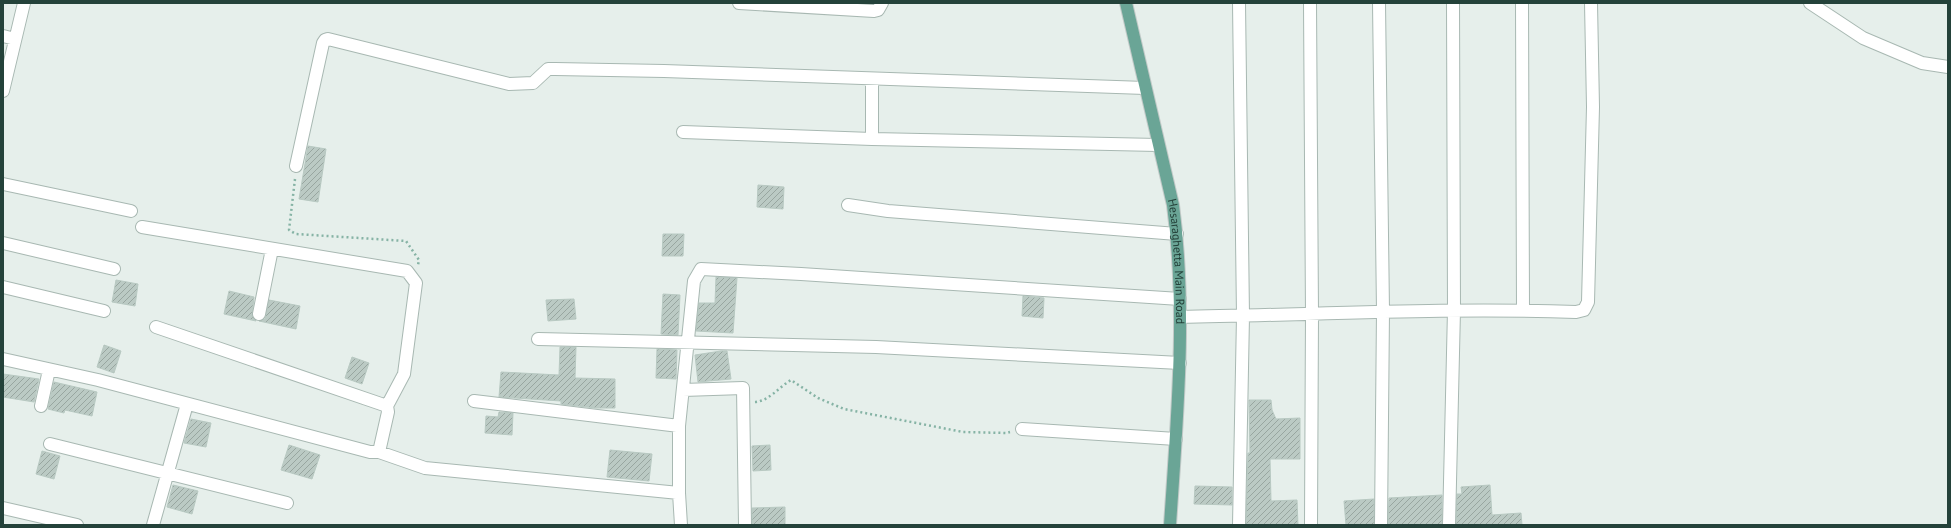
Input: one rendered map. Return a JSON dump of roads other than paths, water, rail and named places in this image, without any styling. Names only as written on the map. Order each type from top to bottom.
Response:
[{"type":"main road","name":"Hesaraghetta Main Road","points":[[1126,3],[1158,146],[1173,205],[1177,234],[1180,299],[1180,363],[1170,525]]},
{"type":"street","points":[[3,91],[9,37],[24,3]]},
{"type":"street","points":[[739,3],[874,11],[878,10],[882,3]]},
{"type":"street","points":[[1238,525],[1243,316],[1240,3]]},
{"type":"street","points":[[1310,3],[1312,315],[1311,525]]},
{"type":"street","points":[[1379,3],[1383,311],[1381,525]]},
{"type":"street","points":[[1449,525],[1454,310],[1453,3]]},
{"type":"street","points":[[1522,3],[1523,310]]},
{"type":"street","points":[[1180,317],[1312,315],[1383,311],[1523,310],[1576,312],[1584,310],[1588,302],[1594,107],[1591,3]]},
{"type":"street","points":[[1810,3],[1863,38],[1922,63],[1948,67]]},
{"type":"street","points":[[296,166],[323,43],[328,39],[509,84],[533,82],[548,69],[555,69],[664,71],[872,80],[1145,88]]},
{"type":"street","points":[[872,80],[872,139]]},
{"type":"street","points":[[683,132],[872,139],[1158,146]]},
{"type":"street","points":[[3,184],[131,212]]},
{"type":"street","points":[[848,205],[895,212],[1177,234]]},
{"type":"street","points":[[142,227],[407,271],[416,283],[404,374],[387,406],[388,412],[378,452]]},
{"type":"street","points":[[3,243],[114,269]]},
{"type":"street","points":[[259,314],[272,249]]},
{"type":"street","points":[[681,525],[679,492],[680,426],[694,281],[701,269],[801,274],[1180,299]]},
{"type":"street","points":[[3,287],[104,311]]},
{"type":"street","points":[[156,327],[387,406]]},
{"type":"street","points":[[538,339],[688,344],[876,347],[1180,363]]},
{"type":"street","points":[[3,359],[187,404],[370,452],[378,452],[424,468],[679,492]]},
{"type":"street","points":[[41,406],[49,370]]},
{"type":"street","points":[[683,390],[743,388],[744,525]]},
{"type":"street","points":[[474,401],[680,426]]},
{"type":"street","points":[[153,525],[187,404]]},
{"type":"street","points":[[1022,428],[1176,439]]},
{"type":"street","points":[[50,444],[288,503]]},
{"type":"street","points":[[3,508],[77,525]]}]
